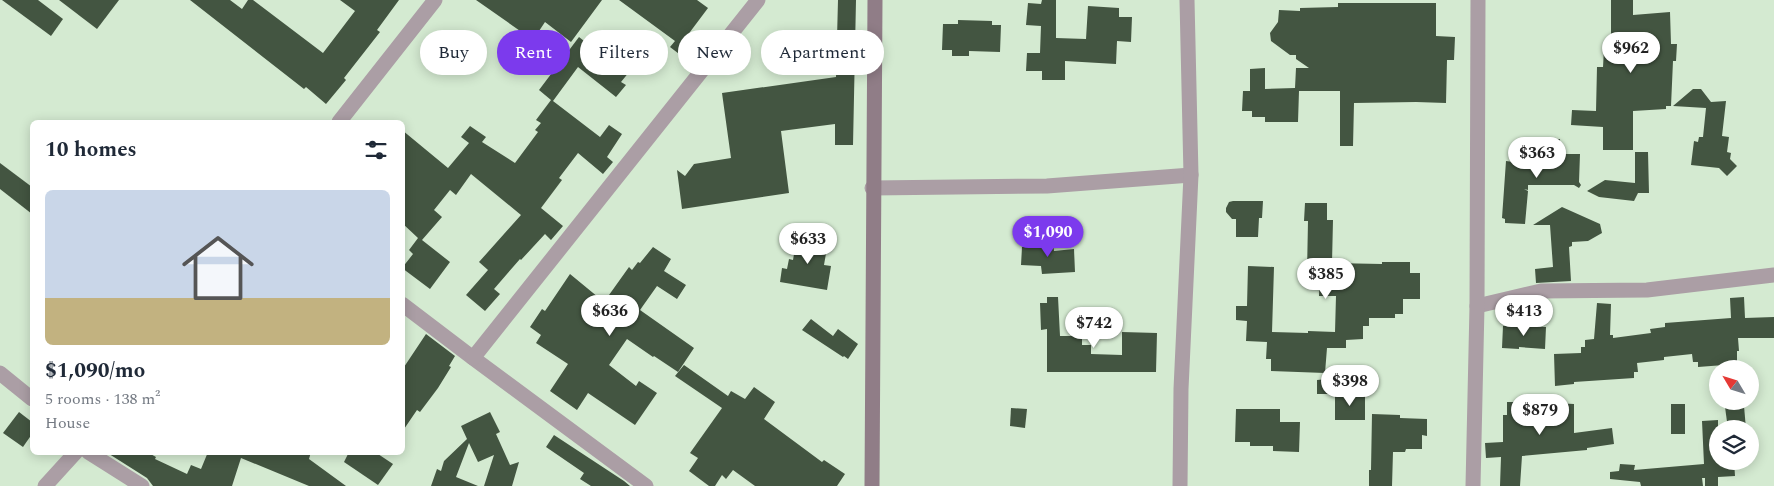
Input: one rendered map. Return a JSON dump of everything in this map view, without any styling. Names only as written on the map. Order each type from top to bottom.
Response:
[{"type":"street","points":[[341,120],[435,0]]},
{"type":"street","points":[[473,358],[758,0]]},
{"type":"street","points":[[872,486],[874,0]]},
{"type":"street","points":[[1180,486],[1181,389],[1191,175],[1188,0]]},
{"type":"street","points":[[1473,486],[1477,306],[1478,0]]},
{"type":"street","points":[[872,188],[1046,186],[1191,175]]},
{"type":"street","points":[[1477,306],[1541,291],[1647,290],[1774,275]]},
{"type":"street","points":[[405,306],[646,486]]},
{"type":"street","points":[[0,373],[30,397]]},
{"type":"street","points":[[45,486],[73,455]]},
{"type":"street","points":[[93,455],[142,486]]},
{"type":"building","points":[[2,0],[38,0],[63,19],[51,36]]},
{"type":"building","points":[[59,0],[119,0],[97,29]]},
{"type":"building","points":[[190,0],[230,0],[242,9],[248,0],[253,0],[323,53],[355,11],[340,0],[399,0],[377,30],[380,32],[344,78],[346,80],[326,104]]},
{"type":"building","points":[[476,0],[602,0],[571,42],[570,30],[555,30],[545,22],[540,30],[519,30]]},
{"type":"building","points":[[619,0],[697,0],[708,8],[692,30],[678,30],[678,53],[670,47],[675,41],[668,36],[668,30],[660,30]]},
{"type":"building","points":[[838,0],[856,0],[855,30],[837,30]]},
{"type":"building","points":[[1042,0],[1056,0],[1056,38],[1086,39],[1088,6],[1119,8],[1119,17],[1132,17],[1131,42],[1117,41],[1116,64],[1065,61],[1065,80],[1042,80],[1042,71],[1026,71],[1027,53],[1040,53],[1041,26],[1026,25],[1028,3],[1041,4]]},
{"type":"building","points":[[1611,0],[1633,0],[1633,15],[1670,12],[1671,44],[1677,44],[1676,61],[1673,61],[1671,106],[1666,106],[1666,109],[1633,111],[1633,150],[1603,150],[1603,127],[1571,125],[1572,110],[1596,111],[1597,67],[1603,67],[1604,49],[1611,50]]},
{"type":"building","points":[[1338,3],[1436,3],[1436,36],[1455,37],[1454,60],[1447,60],[1446,103],[1354,103],[1353,146],[1340,146],[1340,91],[1299,91],[1298,122],[1265,122],[1265,117],[1252,117],[1252,111],[1242,111],[1243,91],[1250,91],[1250,69],[1265,68],[1265,89],[1295,88],[1296,68],[1309,68],[1296,59],[1296,55],[1290,55],[1271,41],[1270,33],[1278,22],[1279,10],[1300,11],[1300,8],[1338,7]]},
{"type":"building","points":[[958,20],[992,21],[992,25],[1001,25],[1000,52],[969,51],[969,56],[952,56],[952,50],[942,50],[943,24],[958,24]]},
{"type":"building","points":[[579,37],[580,69],[578,67],[553,101],[600,137],[609,125],[622,134],[607,157],[613,162],[603,174],[578,153],[559,178],[562,180],[541,208],[563,226],[551,240],[545,234],[520,259],[494,289],[500,294],[485,311],[466,295],[488,270],[479,262],[521,215],[471,174],[456,195],[450,190],[434,210],[442,217],[422,240],[450,262],[430,289],[405,270],[405,264],[413,254],[409,250],[418,238],[405,226],[405,132],[448,168],[469,143],[461,137],[470,126],[486,137],[482,142],[515,163],[538,132],[535,130],[541,123],[536,120],[551,100],[539,90],[550,75],[570,75],[570,49]]},
{"type":"building","points":[[588,75],[627,75],[621,82],[626,85],[616,97]]},
{"type":"building","points":[[836,75],[854,75],[853,145],[835,145],[835,124],[781,131],[789,193],[682,209],[677,170],[685,176],[694,164],[731,158],[722,93],[836,77]]},
{"type":"building","points":[[1693,89],[1701,89],[1711,102],[1726,101],[1722,136],[1729,137],[1727,152],[1731,153],[1730,159],[1737,166],[1727,176],[1719,168],[1691,165],[1694,141],[1698,142],[1699,137],[1703,137],[1706,108],[1673,106]]},
{"type":"building","points":[[1546,139],[1560,139],[1559,154],[1580,154],[1579,182],[1581,185],[1579,188],[1574,185],[1528,185],[1528,190],[1524,189],[1528,191],[1525,224],[1505,223],[1505,219],[1502,218],[1506,161],[1543,166]]},
{"type":"building","points":[[1635,152],[1648,152],[1649,193],[1638,193],[1634,201],[1599,197],[1587,191],[1605,180],[1635,183]]},
{"type":"building","points":[[0,163],[30,186],[30,212],[0,189]]},
{"type":"building","points":[[1263,201],[1262,218],[1259,218],[1258,237],[1236,237],[1236,219],[1232,219],[1226,212],[1229,202]]},
{"type":"building","points":[[1305,203],[1327,203],[1327,220],[1333,220],[1332,263],[1382,264],[1382,262],[1410,262],[1410,273],[1420,273],[1420,299],[1403,299],[1403,314],[1395,314],[1395,318],[1369,318],[1369,326],[1363,326],[1363,339],[1346,340],[1346,348],[1327,348],[1325,373],[1271,371],[1271,359],[1266,359],[1267,342],[1246,341],[1247,321],[1236,320],[1236,306],[1247,306],[1248,266],[1274,267],[1272,332],[1335,332],[1336,296],[1319,296],[1320,273],[1307,273],[1308,221],[1304,221]]},
{"type":"building","points":[[1562,207],[1600,224],[1602,233],[1588,241],[1572,242],[1572,246],[1569,247],[1571,281],[1536,283],[1535,269],[1553,267],[1550,225],[1533,225]]},
{"type":"building","points":[[797,237],[828,242],[824,265],[831,266],[827,290],[780,282],[782,268],[787,269],[789,259],[793,260]]},
{"type":"building","points":[[1028,242],[1053,243],[1054,251],[1074,249],[1075,272],[1042,274],[1041,266],[1021,265],[1022,247],[1027,247]]},
{"type":"building","points":[[653,247],[671,259],[664,271],[686,285],[677,299],[657,286],[640,310],[694,348],[678,372],[627,339],[609,365],[636,386],[639,381],[657,393],[635,425],[588,393],[577,410],[550,391],[568,364],[536,343],[541,335],[530,327],[542,309],[545,311],[570,274],[604,302],[629,267],[632,270]]},
{"type":"building","points":[[1047,297],[1058,297],[1060,336],[1082,336],[1082,345],[1091,345],[1091,354],[1122,355],[1122,332],[1157,333],[1156,372],[1047,372],[1047,329],[1041,330],[1040,303],[1047,303]]},
{"type":"building","points":[[1744,297],[1745,318],[1774,317],[1774,338],[1738,338],[1739,351],[1737,351],[1737,360],[1709,360],[1709,366],[1698,367],[1698,362],[1693,362],[1692,354],[1664,357],[1664,360],[1637,363],[1638,372],[1634,372],[1634,378],[1574,382],[1574,384],[1555,386],[1554,354],[1581,353],[1581,347],[1585,347],[1585,340],[1594,339],[1597,303],[1611,304],[1610,335],[1613,335],[1613,338],[1651,333],[1650,329],[1665,327],[1665,323],[1731,318],[1730,298]]},
{"type":"building","points":[[811,319],[833,336],[838,329],[858,344],[848,359],[802,330]]},
{"type":"building","points":[[1503,326],[1546,327],[1545,349],[1502,348]]},
{"type":"building","points":[[426,334],[455,356],[449,366],[451,367],[438,388],[420,412],[417,410],[405,428],[405,366]]},
{"type":"building","points":[[684,365],[728,396],[731,391],[745,399],[754,387],[775,402],[764,419],[822,462],[824,460],[845,474],[837,486],[755,486],[733,470],[726,479],[722,475],[715,486],[709,486],[689,471],[698,458],[690,453],[722,408],[675,376]]},
{"type":"building","points":[[1338,378],[1340,394],[1317,394],[1317,380]]},
{"type":"building","points":[[1365,394],[1365,420],[1335,420],[1335,395]]},
{"type":"building","points":[[1507,402],[1574,404],[1574,433],[1612,428],[1614,444],[1587,448],[1587,450],[1522,456],[1520,486],[1500,486],[1501,457],[1486,458],[1485,443],[1503,442],[1503,415],[1507,415]]},
{"type":"building","points":[[1671,404],[1685,404],[1685,434],[1671,434]]},
{"type":"building","points":[[1011,408],[1027,409],[1025,428],[1010,426]]},
{"type":"building","points":[[1236,409],[1280,409],[1280,422],[1300,422],[1299,452],[1273,451],[1273,446],[1250,446],[1250,442],[1235,442]]},
{"type":"building","points":[[1725,410],[1744,410],[1745,420],[1727,420]]},
{"type":"building","points":[[19,412],[30,420],[30,437],[23,447],[3,433]]},
{"type":"building","points":[[490,412],[500,432],[496,434],[510,465],[519,462],[512,486],[484,486],[494,455],[478,462],[469,443],[456,477],[478,486],[431,486],[437,469],[441,471],[444,461],[467,439],[461,426]]},
{"type":"building","points":[[1372,414],[1400,415],[1400,418],[1427,419],[1427,436],[1422,435],[1422,449],[1406,449],[1405,452],[1393,452],[1392,486],[1369,486]]},
{"type":"building","points":[[1702,421],[1709,421],[1709,470],[1735,470],[1735,476],[1718,477],[1718,486],[1705,486],[1705,478],[1702,478],[1703,486],[1641,486],[1640,482],[1610,479],[1610,472],[1619,471],[1620,464],[1635,465],[1634,470],[1704,464]]},
{"type":"building","points":[[554,435],[630,486],[591,486],[580,479],[584,473],[546,447]]},
{"type":"building","points":[[111,455],[152,455],[156,457],[155,459],[187,474],[191,465],[201,469],[207,455],[310,455],[309,459],[346,486],[309,486],[241,458],[232,486],[153,486],[147,478]]},
{"type":"building","points":[[348,455],[380,455],[393,464],[378,485],[344,462]]}]
